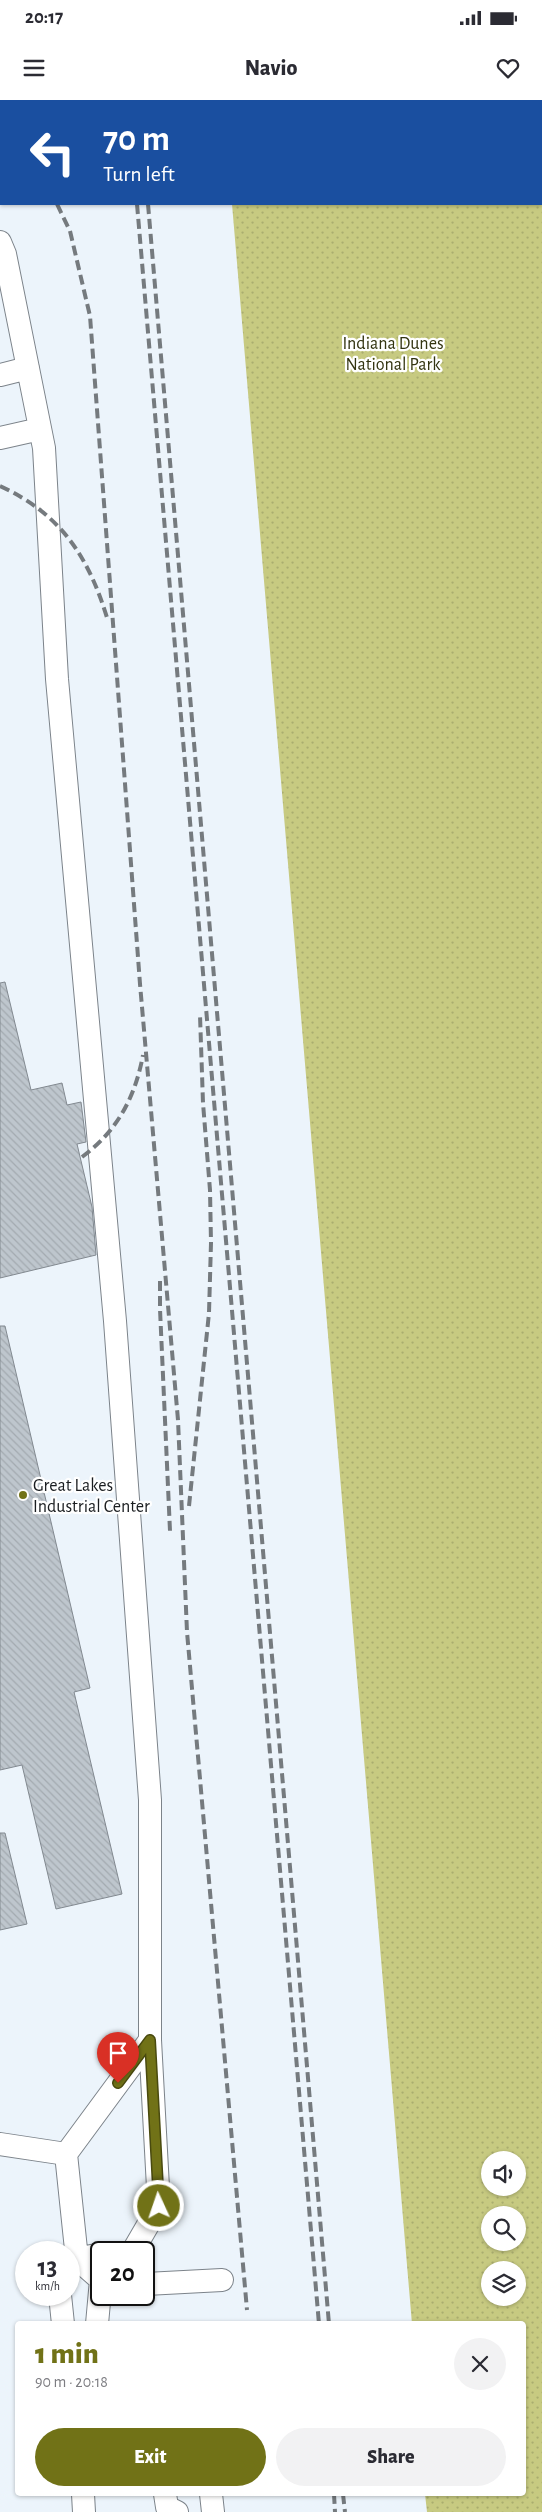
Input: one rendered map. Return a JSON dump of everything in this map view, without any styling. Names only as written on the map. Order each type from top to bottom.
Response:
[{"type":"street","points":[[0,242],[5,254],[44,448],[57,679],[115,1321],[150,1800],[150,2040],[159,2206],[134,2241]]},
{"type":"street","points":[[0,375],[28,368]]},
{"type":"street","points":[[0,438],[40,429]]},
{"type":"street","points":[[72,2241],[66,2154],[150,2040]]},
{"type":"street","points":[[0,2144],[66,2154]]},
{"type":"street","points":[[80,2268],[101,2280],[97,2321]]},
{"type":"street","points":[[155,2284],[222,2280]]},
{"type":"street","points":[[61,2306],[63,2321]]},
{"type":"street","points":[[83,2496],[84,2512]]},
{"type":"street","points":[[165,2496],[167,2507],[177,2512]]},
{"type":"street","points":[[211,2496],[213,2512]]},
{"type":"green space","name":"Indiana Dunes National Park","points":[[232,205],[542,205],[542,2512],[427,2512],[425,2496],[526,2496],[526,2321],[412,2321]]},
{"type":"building","points":[[5,982],[31,1090],[62,1083],[67,1105],[81,1102],[86,1142],[77,1144],[92,1207],[96,1255],[0,1278],[0,983]]},
{"type":"building","name":"Great Lakes Industrial Center","points":[[0,1326],[5,1326],[90,1688],[74,1692],[122,1894],[56,1909],[22,1765],[0,1770]]},
{"type":"building","points":[[0,1833],[5,1833],[27,1924],[0,1930]]},
{"type":"railway","points":[[57,205],[70,231],[90,316],[140,984],[178,1420],[187,1632],[247,2310]]},
{"type":"railway","points":[[137,205],[319,2321]]},
{"type":"railway","points":[[148,205],[329,2321]]},
{"type":"railway","points":[[0,486],[40,510],[70,540],[92,577],[108,621]]},
{"type":"railway","points":[[189,1506],[209,1313],[211,1243],[210,1190],[203,1103],[200,1015]]},
{"type":"railway","points":[[82,1157],[105,1136],[123,1112],[140,1071],[143,1055]]},
{"type":"railway","points":[[160,1281],[170,1531]]},
{"type":"railway","points":[[334,2496],[335,2512]]},
{"type":"railway","points":[[343,2496],[345,2512]]},
{"type":"place","name":"Great Lakes Industrial Center","points":[[23,1495]]},
{"type":"route","points":[[118,2083],[150,2040],[159,2206]]}]
